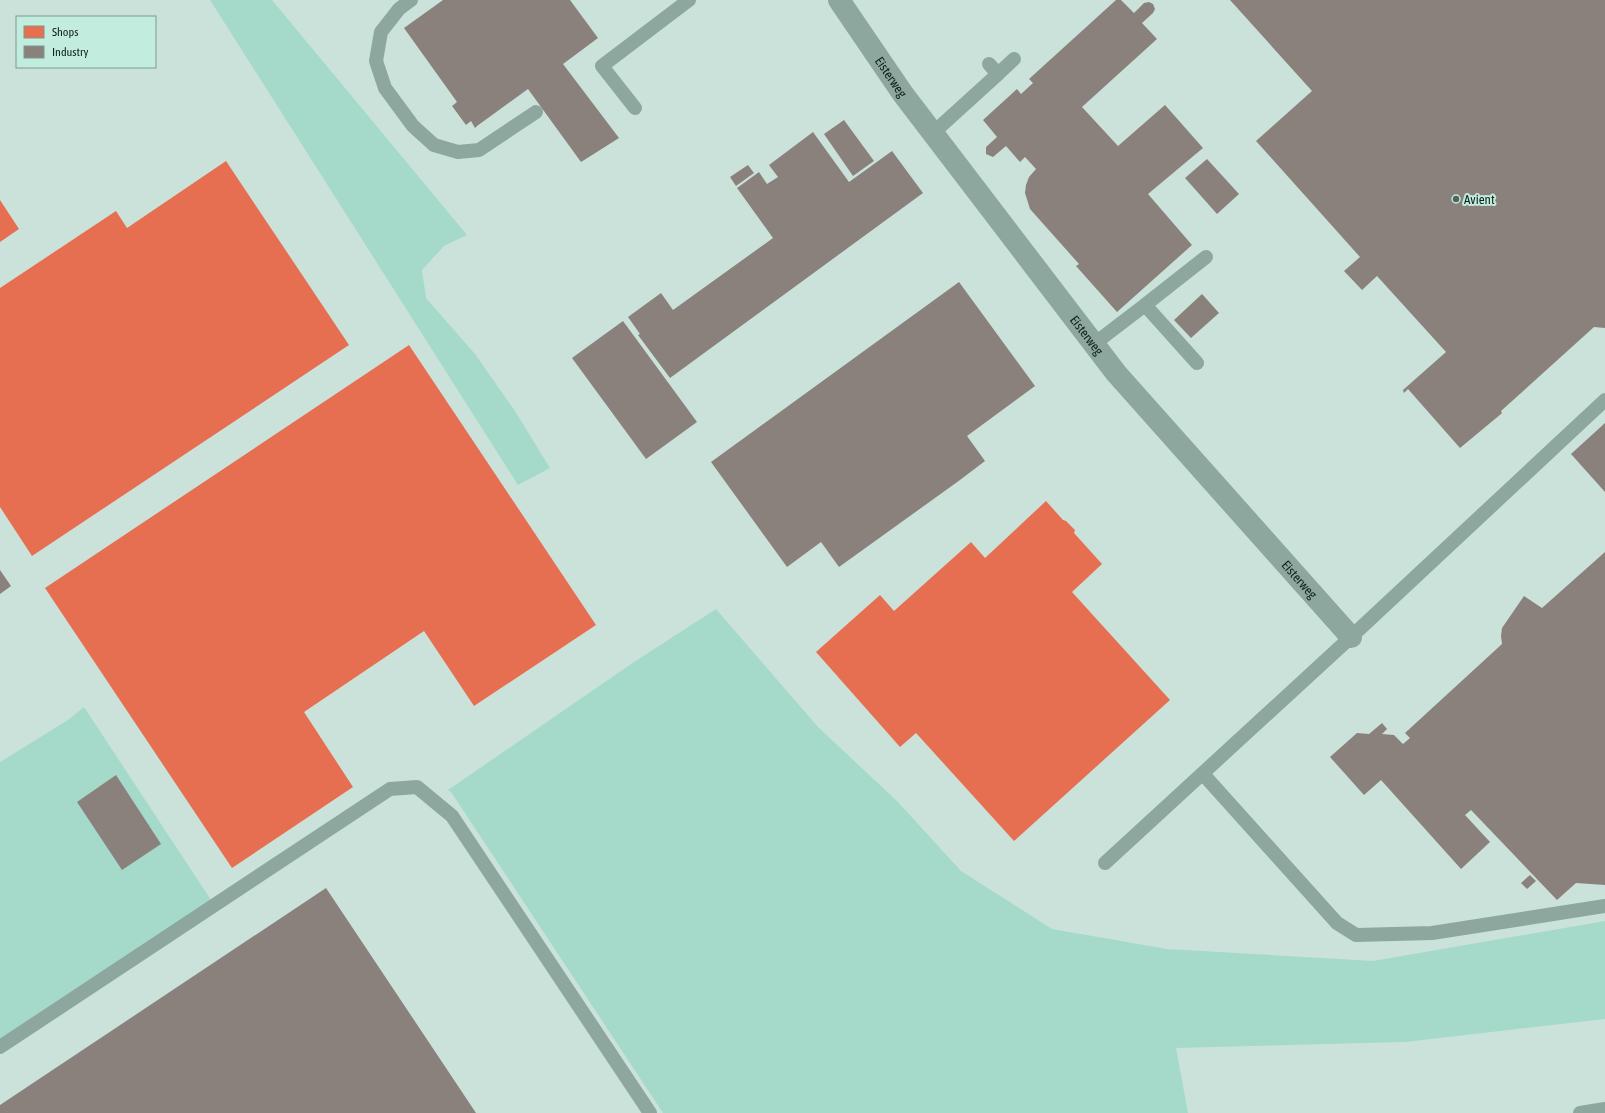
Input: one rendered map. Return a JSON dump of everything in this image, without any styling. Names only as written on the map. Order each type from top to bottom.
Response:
[{"type":"street","name":"Eisterweg","points":[[850,4],[903,94],[1116,373],[1351,637]]},
{"type":"lane","points":[[411,0],[399,9],[381,32],[376,61],[385,88],[418,131],[434,145],[458,152],[479,150],[536,112]]},
{"type":"lane","points":[[635,108],[602,66],[689,0]]},
{"type":"lane","points":[[933,133],[993,69],[1014,59]]},
{"type":"lane","points":[[1094,344],[1206,257]]},
{"type":"lane","points":[[1145,305],[1197,363]]},
{"type":"lane","points":[[1105,863],[1351,637],[1605,400]]},
{"type":"lane","points":[[1203,774],[1337,923],[1356,935],[1432,933],[1605,906]]},
{"type":"lane","points":[[0,1047],[390,789],[417,787],[452,816],[650,1113]]},
{"type":"lane","points":[[1580,1113],[1605,1109]]},
{"type":"green space","points":[[210,0],[272,0],[467,235],[444,246],[422,270],[426,298],[475,354],[515,411],[550,468],[518,485]]},
{"type":"green space","points":[[716,609],[818,727],[898,802],[961,871],[1052,929],[1167,949],[1373,961],[1605,921],[1605,1019],[1405,1042],[1176,1048],[1188,1113],[663,1113],[451,792],[448,790],[634,662]]},
{"type":"green space","points":[[84,707],[211,900],[0,1039],[0,762],[68,720]]},
{"type":"building: Shops","points":[[226,161],[349,345],[32,556],[0,507],[0,288],[116,211],[127,228]]},
{"type":"building: Shops","points":[[0,200],[19,229],[0,242]]},
{"type":"building: Shops","points":[[409,345],[596,625],[474,706],[424,631],[304,712],[353,787],[232,868],[45,588]]},
{"type":"building: Shops","points":[[1046,501],[1063,520],[1075,530],[1074,533],[1102,564],[1072,592],[1170,700],[1014,841],[916,733],[900,747],[816,652],[880,595],[894,611],[971,542],[985,558]]},
{"type":"building: Industry","points":[[443,0],[570,0],[598,38],[563,64],[619,138],[581,162],[528,89],[475,128],[471,121],[466,125],[452,106],[457,102],[404,28]]},
{"type":"building: Industry","points":[[1116,0],[1121,0],[1134,13],[1144,3],[1149,2],[1153,4],[1155,9],[1153,13],[1142,23],[1157,39],[1082,107],[1118,146],[1165,105],[1203,148],[1148,194],[1192,245],[1117,312],[1076,266],[1079,264],[1030,209],[1025,193],[1026,185],[1029,177],[1036,169],[1025,157],[1020,162],[1006,146],[993,157],[986,154],[986,147],[997,137],[983,120],[1017,89],[1021,94],[1033,83],[1029,79]]},
{"type":"building: Industry","name":"Avient","points":[[1230,0],[1605,0],[1605,328],[1594,327],[1501,411],[1501,414],[1460,448],[1408,389],[1404,393],[1403,390],[1446,352],[1377,276],[1362,290],[1344,271],[1360,257],[1256,141],[1312,91]]},
{"type":"building: Industry","points":[[844,120],[874,161],[853,176],[824,134]]},
{"type":"building: Industry","points":[[813,132],[849,182],[892,151],[923,193],[670,378],[638,335],[640,334],[628,317],[661,293],[673,310],[773,238],[737,188],[759,172],[767,184],[778,177],[769,165]]},
{"type":"building: Industry","points":[[1207,159],[1239,194],[1217,214],[1185,178]]},
{"type":"building: Industry","points":[[748,165],[754,173],[736,186],[730,177]]},
{"type":"building: Industry","points":[[959,282],[1035,386],[967,436],[985,461],[960,480],[839,567],[821,542],[787,567],[711,462]]},
{"type":"building: Industry","points":[[1202,294],[1219,313],[1191,338],[1174,320]]},
{"type":"building: Industry","points":[[623,321],[697,422],[646,459],[572,358]]},
{"type":"building: Industry","points":[[1605,423],[1605,492],[1571,454]]},
{"type":"building: Industry","points":[[1605,552],[1605,885],[1576,883],[1557,900],[1471,810],[1465,815],[1490,842],[1461,869],[1381,780],[1364,795],[1330,757],[1357,733],[1369,734],[1382,723],[1387,729],[1382,734],[1394,735],[1403,744],[1410,738],[1405,733],[1502,644],[1502,628],[1524,596],[1542,608]]},
{"type":"building: Industry","points":[[0,570],[11,586],[0,594]]},
{"type":"building: Industry","points":[[116,775],[161,844],[122,870],[77,802]]},
{"type":"building: Industry","points":[[1530,875],[1536,881],[1527,889],[1521,883]]},
{"type":"building: Industry","points":[[326,888],[476,1113],[0,1113],[0,1105]]},
{"type":"place","name":"Avient","points":[[1456,199]]}]
